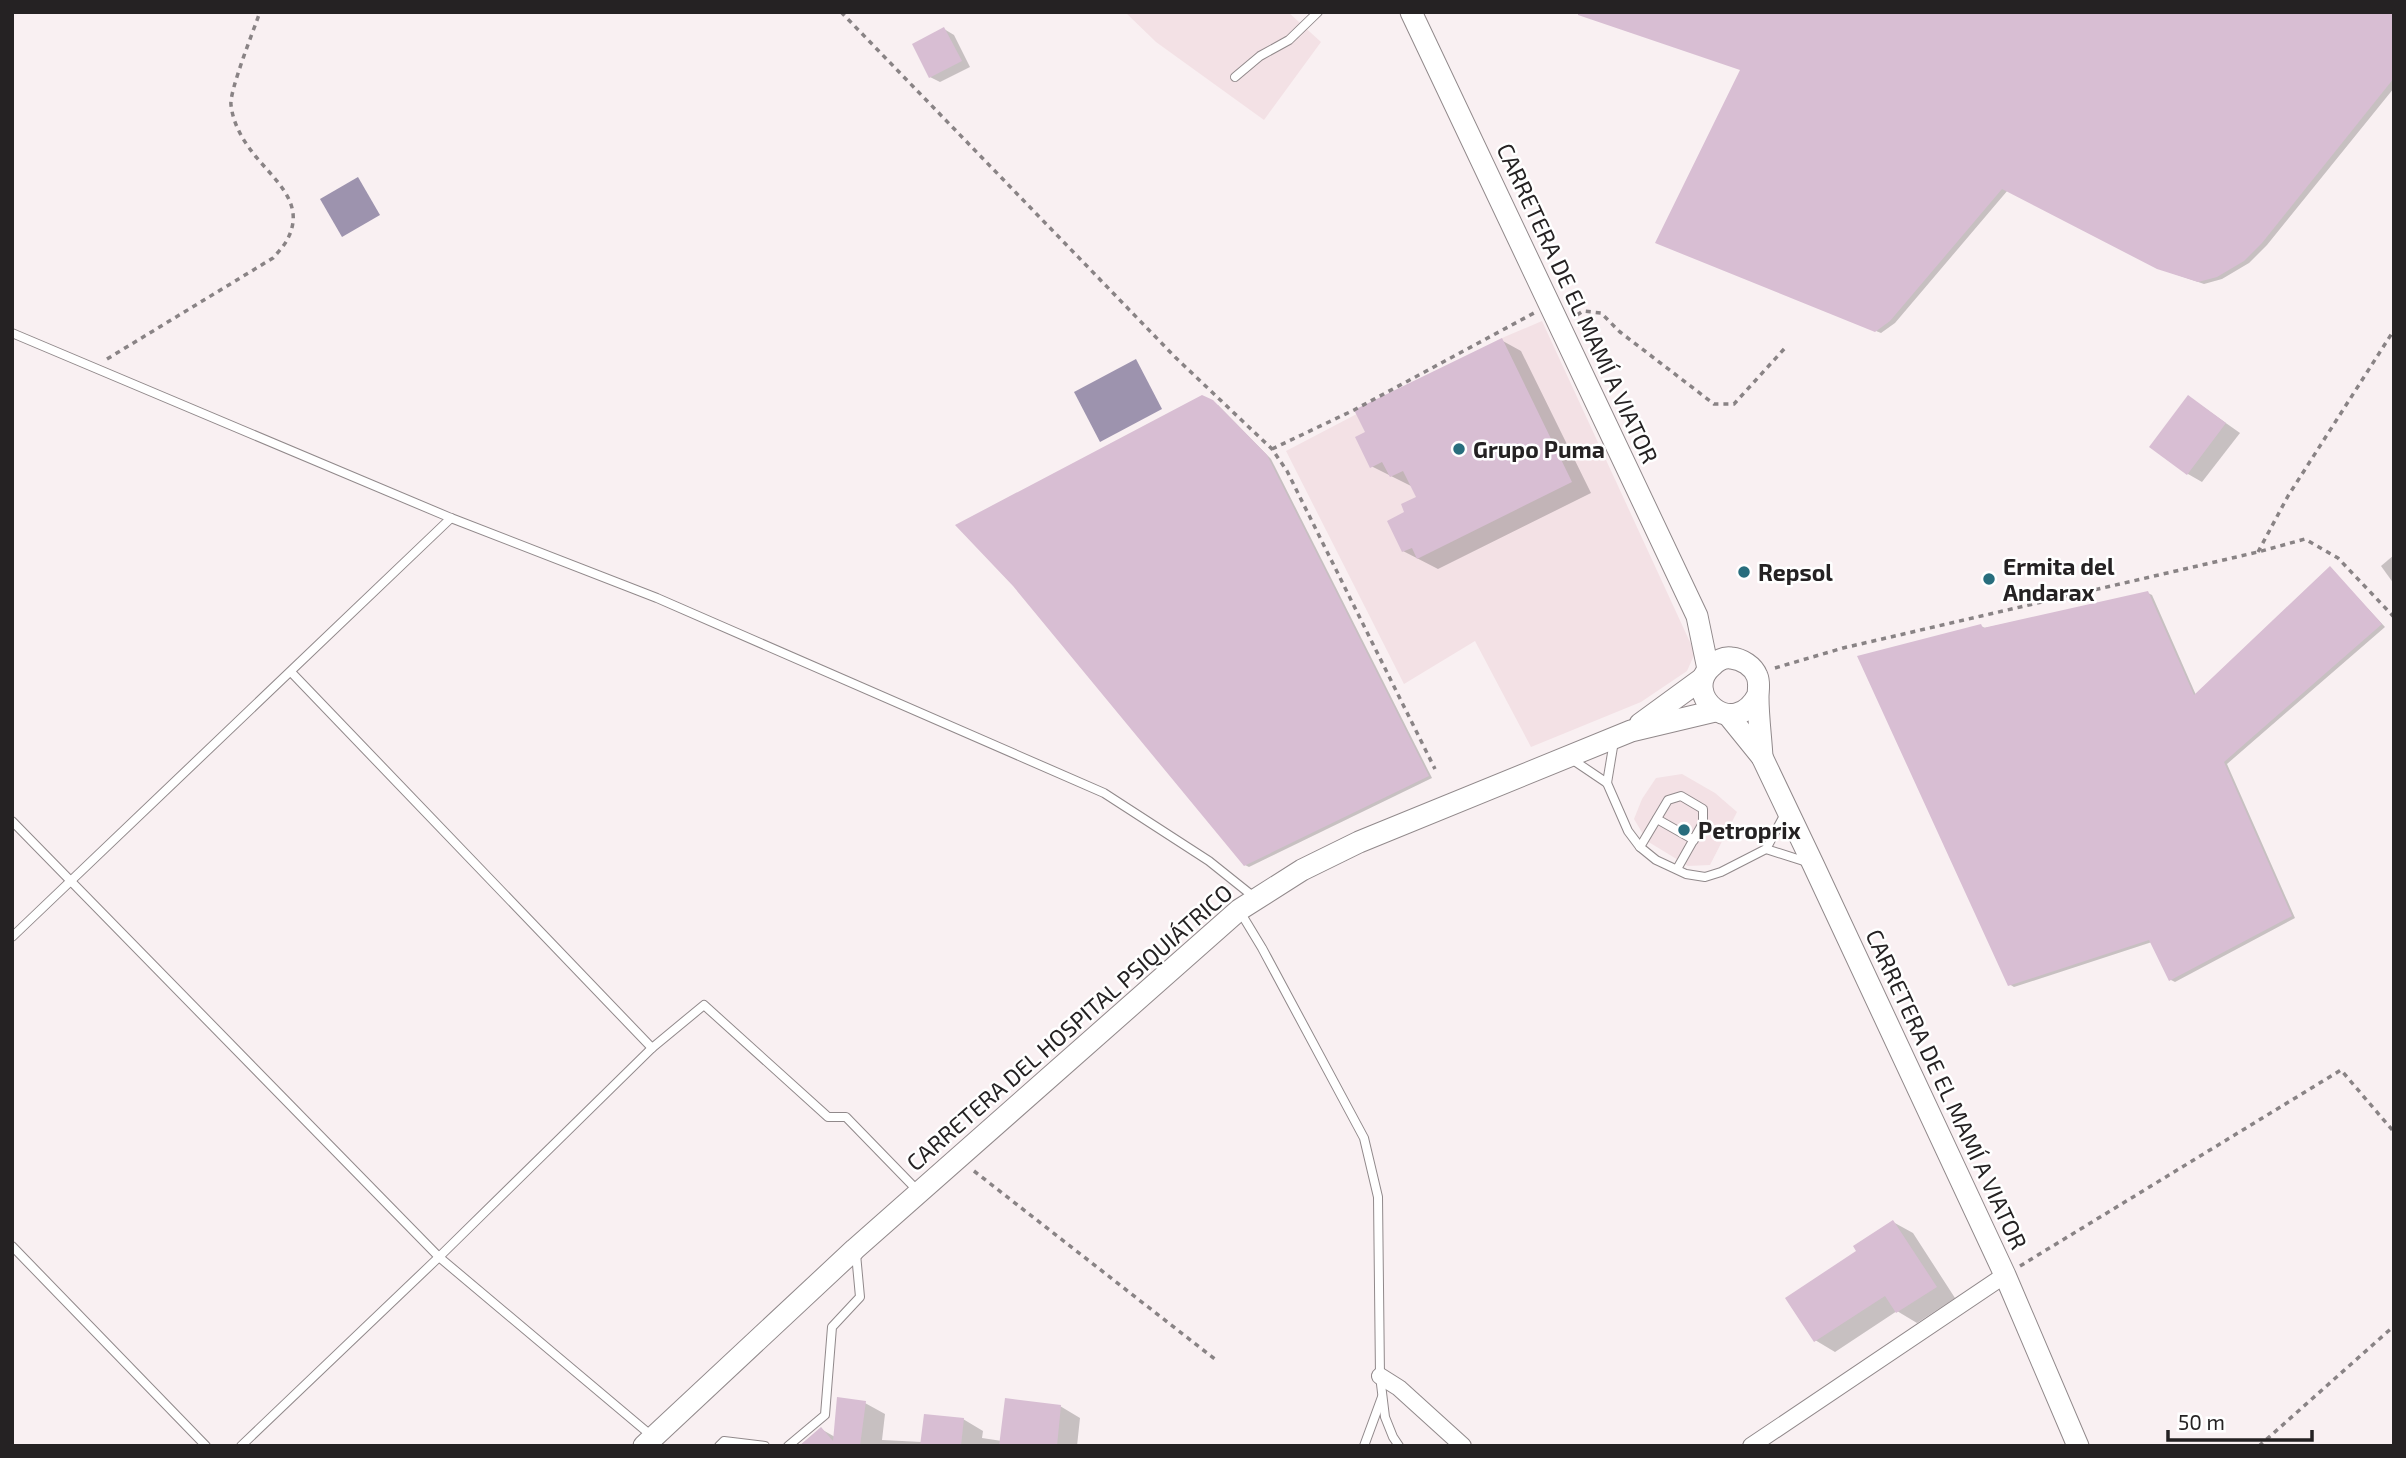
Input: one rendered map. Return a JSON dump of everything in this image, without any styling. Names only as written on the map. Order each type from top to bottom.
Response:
[{"type":"street","name":"CARRETERA DE EL MAMÍ A VIATOR","points":[[1411,12],[1697,616]]},
{"type":"street","points":[[1697,616],[1733,658]]},
{"type":"street","points":[[1697,616],[1705,674],[1702,688],[1705,698],[1762,758]]},
{"type":"street","points":[[1623,734],[1723,659],[1733,658],[1747,663],[1756,674],[1759,684],[1762,758]]},
{"type":"street","points":[[1623,734],[1746,710],[1758,695]]},
{"type":"street","name":"CARRETERA DEL HOSPITAL PSIQUIÁTRICO","points":[[649,1441],[855,1249],[1248,905],[1302,870],[1359,842],[1623,734]]},
{"type":"street","name":"CARRETERA DE EL MAMÍ A VIATOR","points":[[1762,758],[2005,1275],[2078,1446]]},
{"type":"street","points":[[1751,1446],[2005,1275]]},
{"type":"street","points":[[1382,1383],[1399,1388],[1463,1446]]},
{"type":"lane","points":[[1235,77],[1260,57],[1289,40],[1318,12]]},
{"type":"lane","points":[[12,332],[451,518],[657,598],[1104,793],[1209,861],[1248,905],[1262,948],[1364,1138],[1378,1197],[1385,1417],[1399,1446]]},
{"type":"lane","points":[[12,937],[451,518]]},
{"type":"lane","points":[[291,672],[652,1048]]},
{"type":"lane","points":[[1607,783],[1623,734]]},
{"type":"lane","points":[[1568,757],[1607,783],[1628,831],[1640,847],[1656,860],[1686,874],[1705,877],[1721,872],[1766,849],[1787,809]]},
{"type":"lane","points":[[1640,847],[1668,800],[1681,796],[1703,809],[1703,823],[1677,869]]},
{"type":"lane","points":[[1657,819],[1693,840]]},
{"type":"lane","points":[[12,821],[439,1257],[649,1441]]},
{"type":"lane","points":[[1766,849],[1814,864]]},
{"type":"lane","points":[[241,1446],[652,1048],[704,1005],[828,1118],[846,1117],[919,1192]]},
{"type":"lane","points":[[12,1246],[206,1446]]},
{"type":"lane","points":[[788,1446],[825,1415],[832,1327],[860,1297],[855,1249]]},
{"type":"lane","points":[[1364,1446],[1382,1383]]},
{"type":"lane","points":[[719,1446],[724,1441],[765,1446]]},
{"type":"path","points":[[96,366],[273,258],[288,239],[294,223],[292,206],[282,186],[252,153],[235,124],[230,101],[260,12]]},
{"type":"path","points":[[841,12],[1175,356],[1272,449],[1286,471],[1435,769]]},
{"type":"path","points":[[1272,449],[1354,410],[1550,305]]},
{"type":"path","points":[[1560,325],[1583,311],[1601,313],[1620,332],[1714,404],[1734,404],[1785,348]]},
{"type":"path","points":[[2258,552],[2316,449],[2394,330]]},
{"type":"path","points":[[1756,674],[1843,648],[2305,539],[2338,558],[2394,617]]},
{"type":"path","points":[[2005,1275],[2341,1070],[2394,1132]]},
{"type":"path","points":[[959,1159],[1216,1360]]},
{"type":"path","points":[[2259,1446],[2394,1326]]},
{"type":"shaded area","points":[[1125,12],[1288,12],[1321,42],[1264,120],[1156,42]]},
{"type":"shaded area","points":[[358,177],[380,215],[342,237],[320,199]]},
{"type":"shaded area","points":[[1542,321],[1695,653],[1687,671],[1641,702],[1531,747],[1475,641],[1404,684],[1286,451],[1502,338]]},
{"type":"shaded area","points":[[1136,359],[1162,409],[1100,442],[1074,392]]},
{"type":"shaded area","name":"Petroprix","points":[[1682,774],[1715,793],[1737,812],[1710,865],[1688,866],[1647,841],[1634,819],[1642,799],[1656,778]]},
{"type":"building","points":[[1578,12],[2394,12],[2394,78],[2262,243],[2244,261],[2217,277],[2198,282],[2157,269],[2002,189],[1890,321],[1875,332],[1655,243],[1740,70],[1578,15]]},
{"type":"building","points":[[944,27],[962,61],[929,78],[912,44]]},
{"type":"building","name":"Grupo Puma","points":[[1502,338],[1572,482],[1417,559],[1412,548],[1402,552],[1387,521],[1404,512],[1401,504],[1416,497],[1403,471],[1390,477],[1382,462],[1370,468],[1355,437],[1365,432],[1354,410]]},
{"type":"building","points":[[1202,395],[1213,400],[1267,455],[1429,776],[1244,866],[1013,586],[955,525]]},
{"type":"building","points":[[2188,395],[2226,423],[2187,475],[2149,447]]},
{"type":"building","points":[[2330,566],[2382,624],[2224,762],[2292,916],[2169,981],[2149,940],[2008,986],[1857,656],[1981,624],[1983,628],[2148,591],[2194,695]]},
{"type":"building","points":[[1893,1220],[1937,1287],[1896,1313],[1885,1296],[1814,1342],[1785,1298],[1856,1251],[1853,1246]]},
{"type":"building","points":[[837,1397],[866,1401],[860,1446],[799,1446],[821,1427],[833,1441]]},
{"type":"building","points":[[1005,1398],[1061,1405],[1057,1446],[999,1446]]},
{"type":"building","points":[[924,1414],[964,1418],[961,1446],[920,1446]]},
{"type":"place","name":"Grupo Puma","points":[[1459,449]]},
{"type":"place","name":"Repsol","points":[[1744,572]]},
{"type":"place","name":"Ermita del Andarax","points":[[1989,579]]},
{"type":"place","name":"Petroprix","points":[[1684,830]]}]
